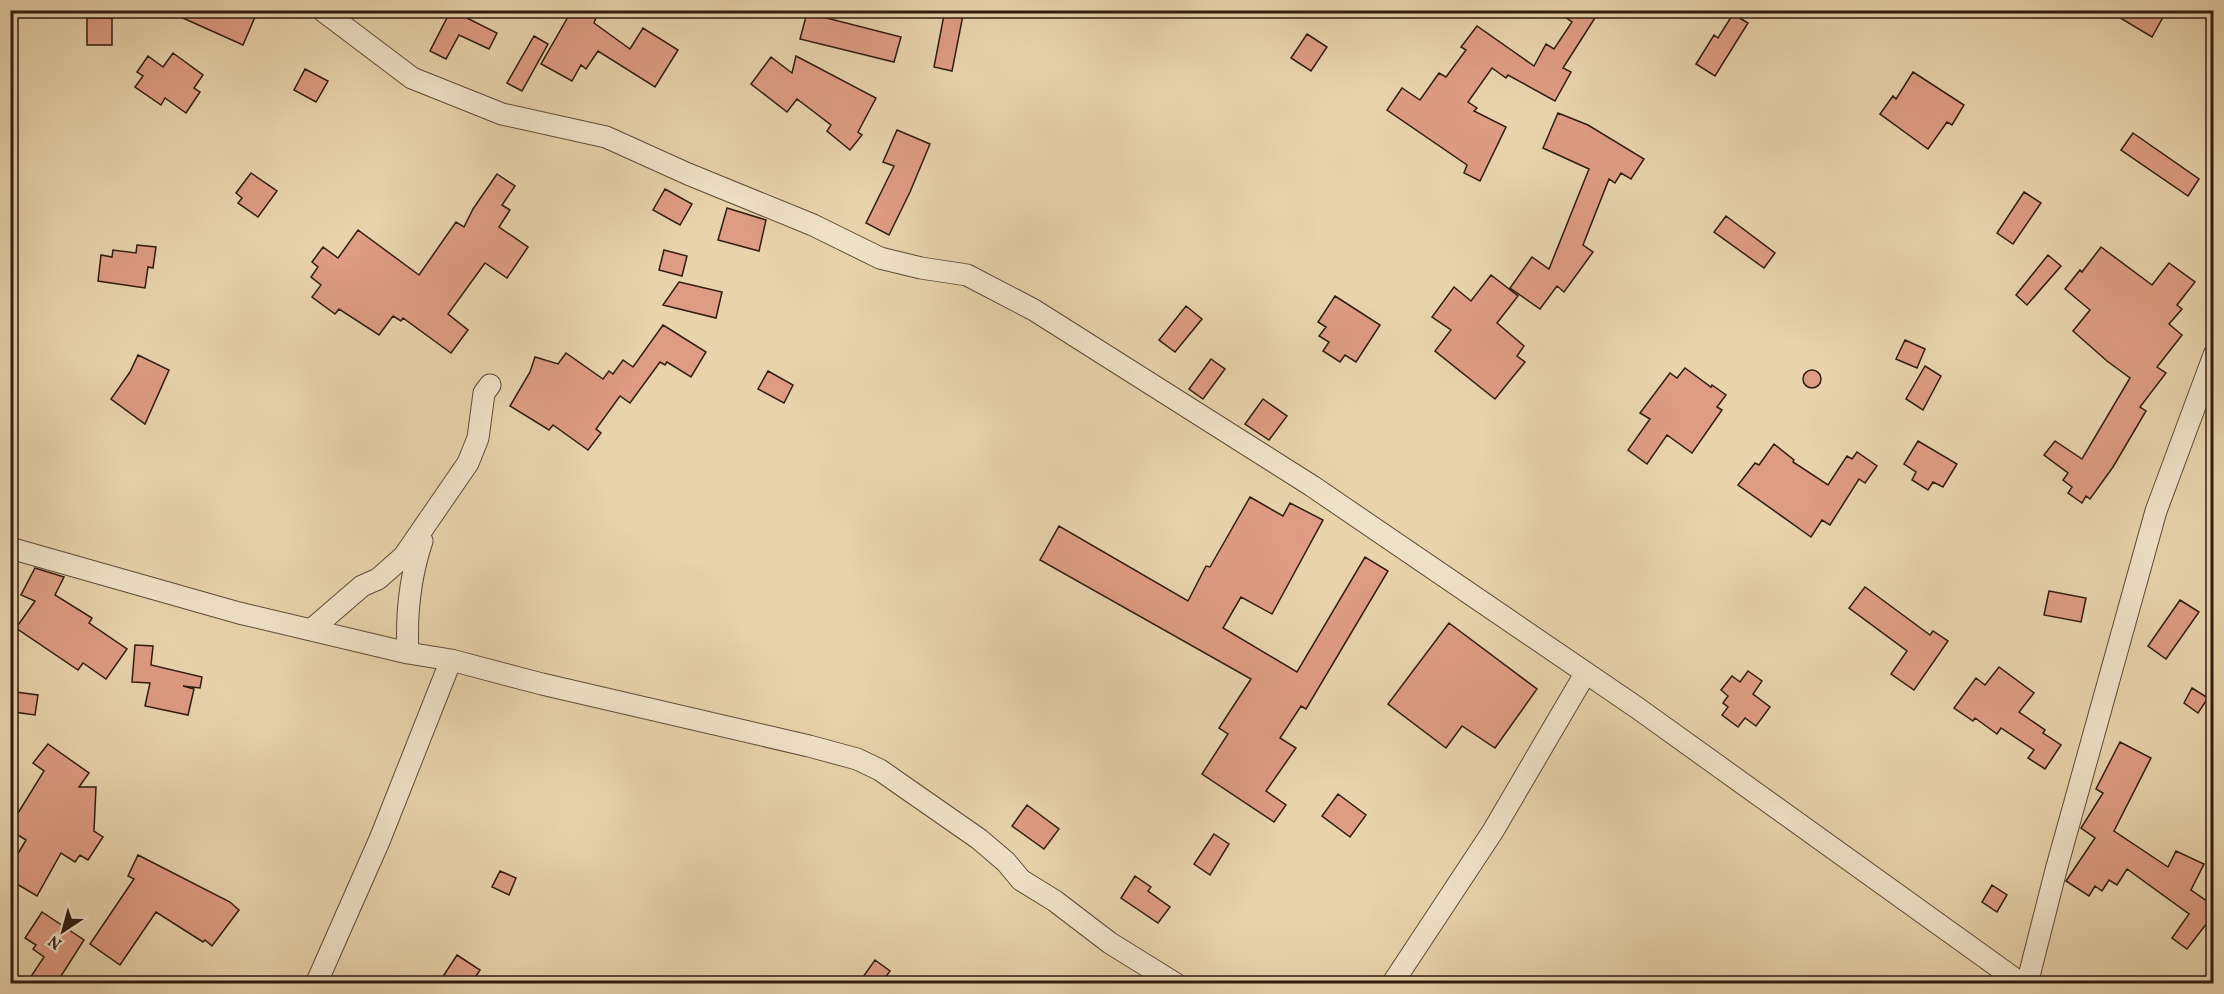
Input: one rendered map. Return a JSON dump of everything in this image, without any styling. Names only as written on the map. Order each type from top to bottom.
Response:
[{"type":"street","points":[[322,10],[412,78],[502,114],[606,137],[688,174],[813,225],[880,258],[921,268],[967,275],[1035,310],[1312,486],[1636,707],[2022,984]]},
{"type":"street","points":[[2027,984],[2056,870],[2156,511],[2214,355]]},
{"type":"street","points":[[311,630],[362,586],[378,579],[404,556],[468,463],[478,438],[484,393],[490,385]]},
{"type":"street","points":[[408,653],[406,618],[415,561],[432,514]]},
{"type":"street","points":[[10,548],[239,613],[408,653],[451,660],[856,759],[880,771],[953,821],[1006,862],[1021,880],[1055,901],[1110,943],[1176,984]]},
{"type":"street","points":[[316,984],[380,839],[451,660]]},
{"type":"street","points":[[1392,984],[1493,831],[1585,674]]},
{"type":"building","points":[[165,10],[258,10],[243,45]]},
{"type":"building","points":[[451,10],[497,33],[489,49],[459,35],[446,59],[430,51]]},
{"type":"building","points":[[572,10],[599,10],[594,23],[630,49],[643,28],[678,50],[655,87],[598,51],[586,69],[581,65],[572,81],[541,64]]},
{"type":"building","points":[[947,10],[964,10],[952,71],[934,67]]},
{"type":"building","points":[[1555,10],[1600,10],[1563,68],[1571,72],[1555,101],[1508,75],[1506,78],[1492,68],[1468,102],[1477,108],[1474,111],[1506,127],[1480,181],[1464,173],[1467,165],[1387,110],[1402,88],[1420,100],[1439,73],[1446,77],[1466,50],[1461,47],[1477,26],[1534,66],[1546,44],[1554,49],[1572,22]]},
{"type":"building","points":[[2107,10],[2167,10],[2152,37]]},
{"type":"building","points":[[807,13],[901,37],[894,62],[800,39]]},
{"type":"building","points":[[1733,14],[1748,23],[1715,76],[1696,64],[1714,35],[1718,38]]},
{"type":"building","points":[[87,18],[112,18],[112,45],[87,45]]},
{"type":"building","points":[[1307,34],[1327,47],[1311,71],[1291,58]]},
{"type":"building","points":[[534,36],[548,44],[522,91],[507,83]]},
{"type":"building","points":[[173,53],[203,75],[194,88],[200,92],[186,113],[165,98],[161,105],[135,87],[143,76],[137,72],[148,56],[163,67]]},
{"type":"building","points":[[796,56],[876,98],[858,132],[862,135],[850,150],[827,131],[831,125],[797,99],[787,112],[751,84],[771,57],[792,73]]},
{"type":"building","points":[[305,69],[328,81],[316,102],[294,90]]},
{"type":"building","points":[[1913,72],[1964,105],[1952,125],[1947,122],[1928,149],[1880,114],[1893,96],[1896,99]]},
{"type":"building","points":[[1558,113],[1588,125],[1644,159],[1631,179],[1621,173],[1615,183],[1609,179],[1583,245],[1593,252],[1564,292],[1557,286],[1540,309],[1510,288],[1532,257],[1549,269],[1589,169],[1543,148]]},
{"type":"building","points":[[897,130],[930,144],[889,235],[866,223],[894,166],[883,162]]},
{"type":"building","points":[[2133,133],[2199,179],[2188,196],[2121,150]]},
{"type":"building","points":[[251,173],[277,191],[258,217],[238,203],[242,198],[236,193]]},
{"type":"building","points":[[497,174],[515,186],[502,205],[510,210],[499,227],[528,247],[507,278],[485,263],[448,314],[468,330],[451,353],[403,318],[401,321],[393,316],[379,335],[339,309],[335,314],[312,297],[321,285],[311,277],[318,267],[312,262],[323,247],[338,258],[358,230],[419,275],[456,222],[464,227],[473,209]]},
{"type":"building","points":[[665,189],[692,204],[680,225],[653,210]]},
{"type":"building","points":[[2024,192],[2041,203],[2013,244],[1997,233]]},
{"type":"building","points":[[727,208],[766,220],[759,251],[718,240]]},
{"type":"building","points":[[1726,216],[1775,253],[1764,268],[1714,232]]},
{"type":"building","points":[[137,245],[156,247],[153,268],[148,267],[145,288],[98,281],[101,255],[112,257],[113,250],[136,253]]},
{"type":"building","points":[[2101,247],[2152,285],[2169,263],[2195,282],[2177,305],[2182,309],[2169,324],[2182,335],[2157,367],[2166,373],[2140,407],[2146,411],[2113,467],[2090,499],[2086,496],[2082,503],[2068,493],[2072,487],[2063,480],[2068,473],[2044,455],[2055,441],[2082,459],[2130,378],[2073,331],[2090,310],[2065,289],[2080,270],[2082,272]]},
{"type":"building","points":[[664,250],[687,256],[682,276],[659,270]]},
{"type":"building","points":[[2048,255],[2061,266],[2027,305],[2016,295]]},
{"type":"building","points":[[1491,275],[1518,296],[1497,323],[1524,346],[1517,356],[1525,362],[1495,399],[1435,351],[1451,330],[1432,317],[1454,287],[1471,301]]},
{"type":"building","points":[[679,282],[722,292],[716,318],[663,305]]},
{"type":"building","points":[[1335,296],[1380,325],[1356,362],[1345,355],[1340,362],[1323,351],[1329,342],[1319,336],[1326,327],[1318,322]]},
{"type":"building","points":[[1186,306],[1202,319],[1175,352],[1159,340]]},
{"type":"building","points":[[663,325],[706,352],[691,377],[667,362],[665,365],[660,362],[630,403],[620,396],[596,429],[601,433],[588,450],[553,425],[549,430],[510,406],[530,372],[535,357],[558,364],[566,353],[603,379],[609,371],[613,374],[623,360],[633,367]]},
{"type":"building","points":[[1905,340],[1925,349],[1917,368],[1896,359]]},
{"type":"building","points":[[138,355],[169,370],[145,424],[111,399],[130,372]]},
{"type":"building","points":[[1211,359],[1225,369],[1203,399],[1189,389]]},
{"type":"building","points":[[1925,366],[1941,376],[1923,410],[1906,399]]},
{"type":"building","points":[[1685,368],[1726,395],[1717,407],[1722,410],[1692,453],[1667,435],[1647,464],[1628,450],[1650,419],[1640,413],[1670,373],[1677,378]]},
{"type":"building","points":[[1808,370],[1816,370],[1821,375],[1819,386],[1808,388],[1803,383],[1803,375]]},
{"type":"building","points":[[768,371],[793,385],[784,403],[758,389]]},
{"type":"building","points":[[1263,399],[1287,416],[1269,440],[1245,424]]},
{"type":"building","points":[[1918,441],[1957,464],[1943,487],[1933,482],[1928,490],[1912,480],[1916,472],[1904,464]]},
{"type":"building","points":[[1774,444],[1794,460],[1793,462],[1828,485],[1847,456],[1852,459],[1857,452],[1877,466],[1865,483],[1859,479],[1830,525],[1822,520],[1811,537],[1738,485],[1755,463],[1759,465]]},
{"type":"building","points":[[1250,497],[1283,516],[1290,503],[1323,520],[1272,614],[1241,597],[1223,628],[1297,672],[1365,557],[1388,571],[1306,709],[1301,706],[1280,738],[1296,748],[1266,791],[1286,805],[1274,822],[1202,774],[1228,734],[1219,728],[1251,679],[1040,560],[1059,526],[1188,601],[1206,566],[1210,567]]},
{"type":"building","points":[[35,568],[64,577],[55,595],[92,618],[89,623],[127,649],[106,679],[83,663],[78,670],[16,628],[35,601],[21,595]]},
{"type":"building","points":[[1865,587],[1930,635],[1933,631],[1948,641],[1914,690],[1891,674],[1907,651],[1849,608]]},
{"type":"building","points":[[2049,591],[2086,598],[2081,622],[2044,615]]},
{"type":"building","points":[[2180,600],[2199,612],[2166,659],[2148,646]]},
{"type":"building","points":[[1449,623],[1537,689],[1495,748],[1462,726],[1446,748],[1388,704]]},
{"type":"building","points":[[135,645],[153,646],[151,665],[202,677],[200,688],[183,686],[194,689],[188,715],[145,706],[150,683],[132,682]]},
{"type":"building","points":[[1999,667],[2034,693],[2019,712],[2045,730],[2043,733],[2061,745],[2045,769],[2028,758],[2034,750],[2001,728],[1997,734],[1975,718],[1973,721],[1954,708],[1976,678],[1985,685]]},
{"type":"building","points":[[1748,671],[1762,681],[1753,694],[1770,707],[1756,726],[1745,718],[1738,727],[1722,715],[1728,707],[1723,703],[1728,696],[1721,690],[1732,676],[1740,682]]},
{"type":"building","points":[[2192,688],[2208,698],[2198,713],[2184,703]]},
{"type":"building","points":[[16,692],[38,695],[35,715],[14,712]]},
{"type":"building","points":[[2120,742],[2151,758],[2114,831],[2168,867],[2176,851],[2204,864],[2191,890],[2214,906],[2214,914],[2187,949],[2172,938],[2189,914],[2127,869],[2117,885],[2109,880],[2102,891],[2095,886],[2089,896],[2066,881],[2095,838],[2081,828],[2103,793],[2096,789]]},
{"type":"building","points":[[48,744],[89,773],[79,787],[96,787],[94,831],[103,837],[88,860],[80,855],[75,862],[61,853],[37,896],[10,880],[10,867],[26,840],[10,830],[10,826],[44,771],[33,763]]},
{"type":"building","points":[[1338,794],[1366,815],[1350,837],[1322,816]]},
{"type":"building","points":[[1027,805],[1059,829],[1044,849],[1012,826]]},
{"type":"building","points":[[1214,834],[1229,844],[1210,875],[1194,864]]},
{"type":"building","points":[[138,855],[230,902],[239,910],[212,946],[156,912],[120,965],[90,944],[134,879],[128,876]]},
{"type":"building","points":[[500,871],[516,878],[509,895],[492,887]]},
{"type":"building","points":[[1135,876],[1151,887],[1148,891],[1170,907],[1158,923],[1121,898]]},
{"type":"building","points":[[1992,885],[2007,895],[1997,912],[1982,902]]},
{"type":"building","points":[[42,912],[84,940],[56,984],[26,984],[44,957],[33,949],[36,945],[25,938]]},
{"type":"building","points":[[457,955],[480,970],[471,984],[438,984]]},
{"type":"building","points":[[875,960],[890,971],[881,984],[858,984]]}]
